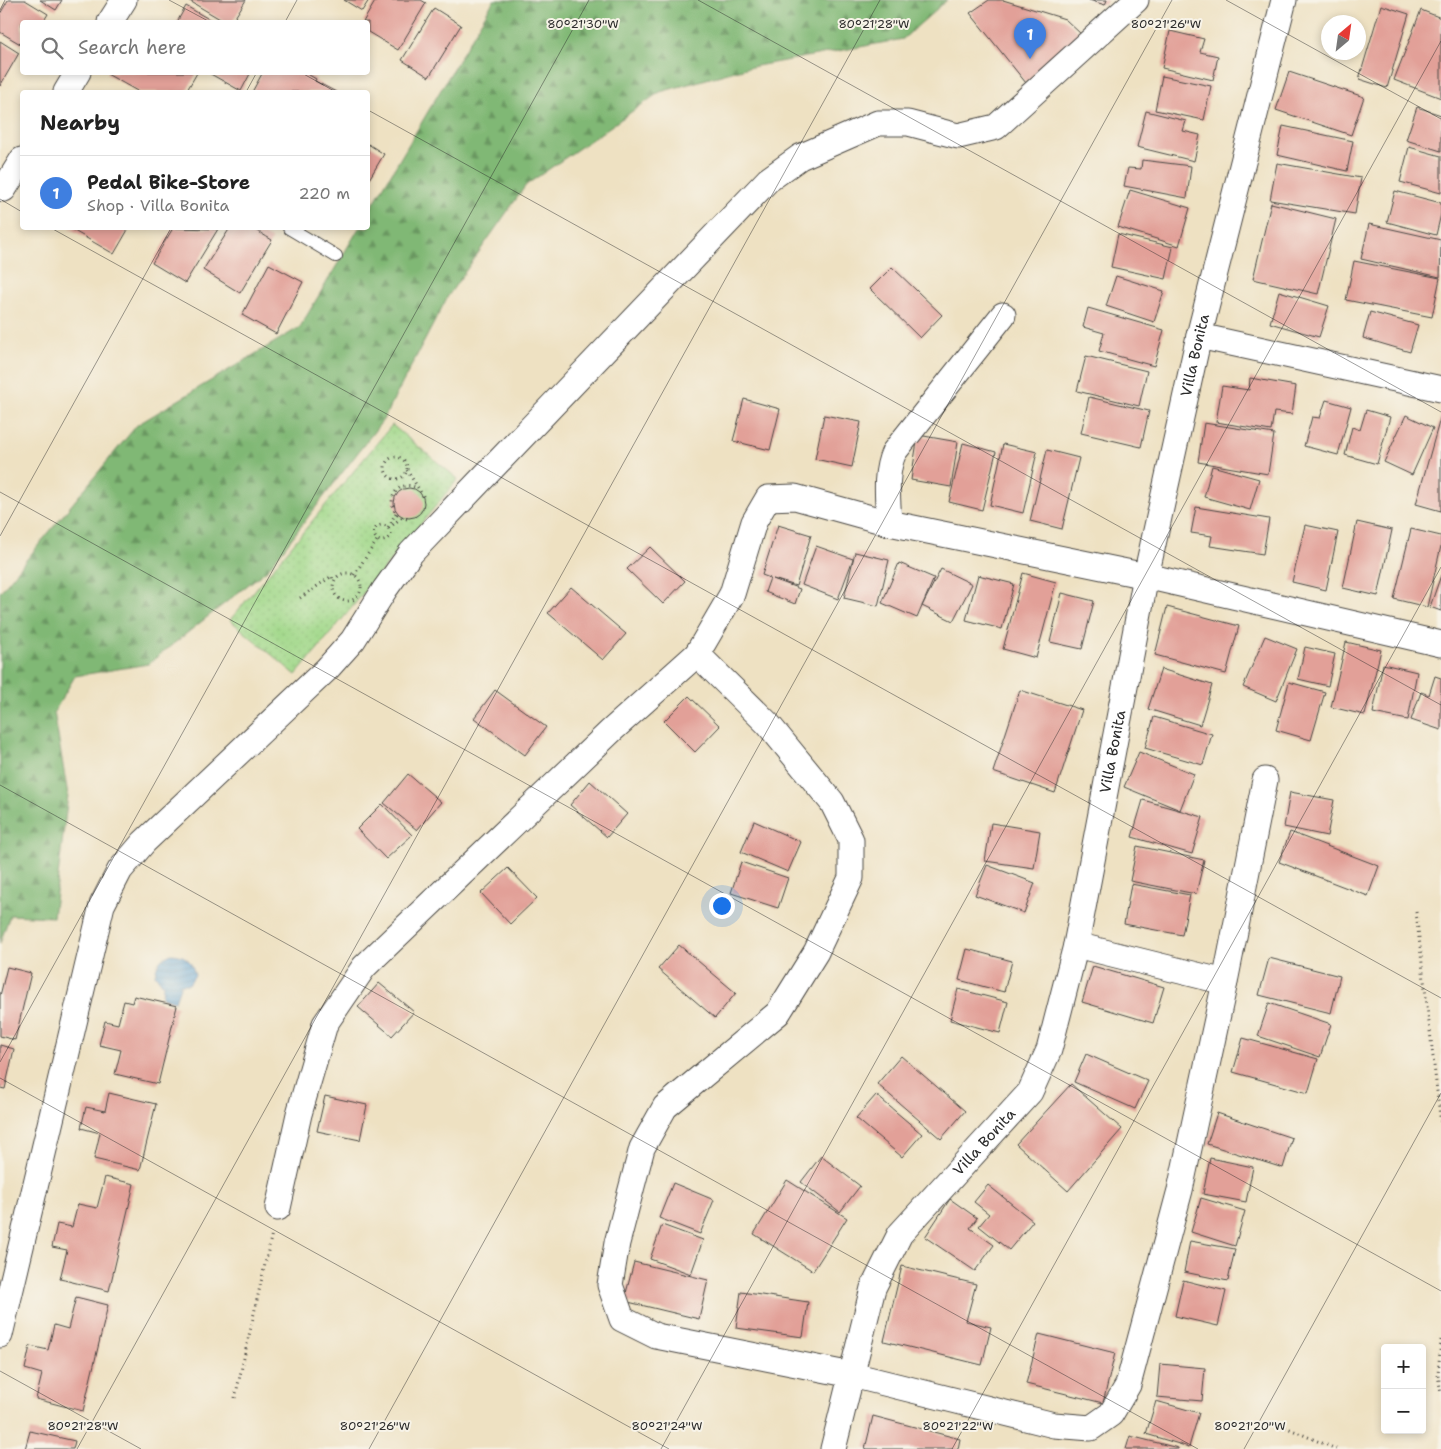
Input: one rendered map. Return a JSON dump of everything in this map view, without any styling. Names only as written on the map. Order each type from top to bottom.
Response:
[{"type":"street","points":[[111,20],[124,0]]},
{"type":"street","points":[[0,1335],[102,905],[120,870],[144,842],[327,669],[353,640],[385,589],[411,553],[768,180],[800,156],[878,123],[908,122],[958,136],[996,126],[1136,0]]},
{"type":"street","name":"Villa Bonita","points":[[833,1449],[873,1288],[900,1234],[1030,1092],[1049,1050],[1076,945],[1146,576],[1199,336],[1284,0]]},
{"type":"street","points":[[67,90],[76,75]]},
{"type":"street","points":[[4,189],[20,163]]},
{"type":"street","points":[[890,523],[887,493],[889,464],[894,452],[1003,314]]},
{"type":"street","points":[[1199,336],[1441,389]]},
{"type":"street","points":[[278,1208],[299,1114],[325,1024],[364,967],[611,731],[697,654],[732,594],[754,522],[768,498],[795,497],[890,523],[1146,576],[1441,644]]},
{"type":"street","points":[[697,654],[768,724],[832,802],[851,840],[851,878],[816,952],[778,1013],[665,1107],[642,1148],[617,1243],[610,1285],[622,1318],[656,1336],[852,1375],[1054,1425],[1091,1428],[1112,1414],[1128,1385],[1180,1190],[1225,982],[1265,780]]},
{"type":"street","points":[[1076,945],[1225,982]]},
{"type":"lane","points":[[292,230],[336,256]]},
{"type":"path","points":[[407,470],[400,478],[393,478],[387,473],[385,466],[392,457],[399,457],[405,460],[407,470],[417,488],[423,494],[425,502]]},
{"type":"path","points":[[414,518],[405,519],[396,513],[392,501],[395,493],[405,486],[417,488]]},
{"type":"path","points":[[388,527],[380,524],[375,528],[374,536],[378,540],[383,541],[388,538],[390,533],[388,527],[396,513]]},
{"type":"path","points":[[388,527],[402,517]]},
{"type":"path","points":[[354,575],[378,540]]},
{"type":"path","points":[[300,598],[332,576],[332,587],[336,596],[344,601],[353,600],[360,594],[359,580],[354,575],[342,573],[333,582]]},
{"type":"path","points":[[1416,912],[1441,1125]]},
{"type":"path","points":[[234,1398],[278,1208]]},
{"type":"path","points":[[1441,1340],[1438,1374],[1441,1394]]},
{"type":"path","points":[[1285,1427],[1336,1449]]},
{"type":"green space","points":[[494,0],[947,0],[903,39],[746,68],[660,92],[526,185],[448,296],[383,420],[268,569],[148,664],[75,676],[54,712],[68,795],[53,917],[10,915],[0,943],[0,592],[137,425],[300,327],[358,230],[370,230],[370,210]]},
{"type":"green space","points":[[392,425],[458,479],[296,675],[230,620]]},
{"type":"water","points":[[171,954],[185,957],[192,966],[195,975],[189,984],[181,984],[175,1001],[162,997],[163,985],[155,974],[160,961]]},
{"type":"building","points":[[8,0],[25,0],[48,14],[44,20],[20,20],[20,44],[0,32],[0,14]]},
{"type":"building","points":[[40,0],[62,0],[56,10]]},
{"type":"building","points":[[188,0],[246,0],[233,20],[222,20]]},
{"type":"building","points":[[344,0],[369,0],[362,11]]},
{"type":"building","points":[[376,0],[421,0],[426,3],[398,50],[370,33],[370,20],[364,20]]},
{"type":"building","points":[[989,0],[1003,0],[1065,19],[1082,35],[1026,83],[970,13]]},
{"type":"building","points":[[1089,0],[1107,0],[1105,5]]},
{"type":"building","points":[[1381,5],[1409,14],[1387,88],[1359,79]]},
{"type":"building","points":[[186,6],[210,20],[178,20]]},
{"type":"building","points":[[434,8],[461,25],[429,77],[402,60]]},
{"type":"building","points":[[1421,10],[1441,18],[1441,98],[1394,80]]},
{"type":"building","points":[[1170,31],[1204,39],[1200,52],[1218,56],[1213,80],[1162,68]]},
{"type":"building","points":[[0,41],[19,53],[0,86]]},
{"type":"building","points":[[1289,72],[1364,97],[1351,135],[1276,110]]},
{"type":"building","points":[[109,75],[196,75],[187,90],[135,90]]},
{"type":"building","points":[[212,75],[249,75],[242,90]]},
{"type":"building","points":[[261,75],[309,75],[316,79],[315,81],[332,90],[253,90]]},
{"type":"building","points":[[1162,76],[1211,86],[1204,120],[1155,110]]},
{"type":"building","points":[[1417,107],[1441,115],[1441,151],[1406,140]]},
{"type":"building","points":[[1146,111],[1186,121],[1183,131],[1200,135],[1194,161],[1137,147]]},
{"type":"building","points":[[1283,126],[1353,141],[1347,171],[1277,155]]},
{"type":"building","points":[[370,145],[384,154],[370,178]]},
{"type":"building","points":[[1409,147],[1441,156],[1441,193],[1400,182]]},
{"type":"building","points":[[1142,160],[1191,166],[1187,198],[1124,186],[1128,168],[1141,169]]},
{"type":"building","points":[[1277,163],[1361,178],[1355,214],[1270,200]]},
{"type":"building","points":[[1130,190],[1190,208],[1179,246],[1118,227]]},
{"type":"building","points":[[1395,191],[1441,203],[1441,214],[1436,235],[1387,222]]},
{"type":"building","points":[[1271,203],[1336,219],[1318,294],[1253,279]]},
{"type":"building","points":[[1369,224],[1441,240],[1440,277],[1361,259]]},
{"type":"building","points":[[72,230],[128,230],[114,254]]},
{"type":"building","points":[[172,230],[217,230],[185,283],[152,263]]},
{"type":"building","points":[[229,230],[255,230],[272,240],[240,293],[203,270]]},
{"type":"building","points":[[1118,234],[1173,247],[1166,279],[1111,267]]},
{"type":"building","points":[[1354,261],[1440,278],[1432,317],[1346,300]]},
{"type":"building","points":[[269,264],[303,282],[276,334],[242,315]]},
{"type":"building","points":[[892,267],[942,315],[920,338],[870,289]]},
{"type":"building","points":[[1116,276],[1164,291],[1154,322],[1106,306]]},
{"type":"building","points":[[1279,291],[1329,306],[1319,337],[1270,323]]},
{"type":"building","points":[[1088,308],[1164,330],[1154,366],[1099,351],[1104,333],[1083,327]]},
{"type":"building","points":[[1370,312],[1418,325],[1410,352],[1363,338]]},
{"type":"building","points":[[1086,356],[1147,371],[1139,406],[1077,391]]},
{"type":"building","points":[[1250,378],[1296,386],[1292,414],[1274,412],[1271,431],[1216,422],[1222,386],[1249,390]]},
{"type":"building","points":[[1089,397],[1149,411],[1141,447],[1081,433]]},
{"type":"building","points":[[744,399],[780,409],[770,450],[733,441]]},
{"type":"building","points":[[1326,400],[1351,407],[1338,455],[1304,446],[1312,417],[1320,418]]},
{"type":"building","points":[[1366,410],[1390,417],[1377,464],[1345,455],[1352,427],[1360,430]]},
{"type":"building","points":[[824,415],[861,422],[852,467],[815,459]]},
{"type":"building","points":[[1406,415],[1433,428],[1412,475],[1384,462]]},
{"type":"building","points":[[1441,415],[1441,511],[1416,504]]},
{"type":"building","points":[[1204,423],[1274,434],[1268,474],[1198,462]]},
{"type":"building","points":[[918,435],[958,442],[951,487],[911,480]]},
{"type":"building","points":[[963,443],[996,452],[982,510],[949,502]]},
{"type":"building","points":[[1003,444],[1037,452],[1023,513],[990,505]]},
{"type":"building","points":[[1047,450],[1079,458],[1062,529],[1030,521]]},
{"type":"building","points":[[1212,466],[1259,479],[1250,510],[1204,497]]},
{"type":"building","points":[[409,488],[420,492],[424,503],[420,514],[409,518],[398,514],[394,503],[398,492]]},
{"type":"building","points":[[1196,507],[1269,519],[1263,554],[1210,546],[1212,536],[1191,533]]},
{"type":"building","points":[[1357,522],[1392,530],[1378,596],[1343,588]]},
{"type":"building","points":[[778,525],[811,535],[796,586],[773,579],[800,589],[795,604],[765,592],[770,578],[762,575]]},
{"type":"building","points":[[1305,525],[1338,532],[1326,590],[1292,582]]},
{"type":"building","points":[[1411,529],[1441,536],[1441,546],[1427,607],[1394,599]]},
{"type":"building","points":[[816,546],[853,559],[838,599],[802,585]]},
{"type":"building","points":[[650,547],[685,581],[663,604],[627,569]]},
{"type":"building","points":[[855,552],[889,560],[878,606],[844,598]]},
{"type":"building","points":[[899,563],[934,578],[917,618],[882,603]]},
{"type":"building","points":[[941,569],[972,584],[953,621],[922,606]]},
{"type":"building","points":[[1023,573],[1056,582],[1036,658],[1003,649]]},
{"type":"building","points":[[978,575],[1014,584],[1002,629],[966,620]]},
{"type":"building","points":[[1441,575],[1441,611],[1430,607]]},
{"type":"building","points":[[571,587],[626,634],[603,660],[548,613]]},
{"type":"building","points":[[1062,593],[1094,601],[1082,649],[1050,642]]},
{"type":"building","points":[[1167,607],[1239,626],[1226,674],[1155,655]]},
{"type":"building","points":[[1265,636],[1297,649],[1276,701],[1243,687]]},
{"type":"building","points":[[1346,642],[1381,650],[1365,715],[1331,707]]},
{"type":"building","points":[[1305,647],[1335,654],[1328,686],[1298,679]]},
{"type":"building","points":[[1383,664],[1417,672],[1408,720],[1373,713]]},
{"type":"building","points":[[1161,669],[1212,685],[1200,725],[1148,709]]},
{"type":"building","points":[[1435,676],[1441,678],[1441,730],[1411,720],[1421,692],[1429,695]]},
{"type":"building","points":[[1289,682],[1325,692],[1311,740],[1276,730]]},
{"type":"building","points":[[495,690],[546,727],[525,755],[474,718]]},
{"type":"building","points":[[1020,690],[1082,710],[1055,793],[993,772]]},
{"type":"building","points":[[689,696],[720,726],[695,752],[664,721]]},
{"type":"building","points":[[1154,717],[1212,734],[1203,765],[1145,748]]},
{"type":"building","points":[[1139,752],[1194,774],[1180,810],[1124,787]]},
{"type":"building","points":[[408,774],[441,802],[417,830],[384,803]]},
{"type":"building","points":[[590,781],[627,814],[607,837],[570,805]]},
{"type":"building","points":[[1290,792],[1334,800],[1327,836],[1284,827]]},
{"type":"building","points":[[1143,800],[1203,817],[1192,854],[1132,837]]},
{"type":"building","points":[[382,804],[412,835],[386,859],[357,829]]},
{"type":"building","points":[[754,821],[801,842],[788,872],[741,852]]},
{"type":"building","points":[[991,823],[1040,831],[1034,868],[985,861]]},
{"type":"building","points":[[1290,832],[1379,866],[1368,896],[1279,862]]},
{"type":"building","points":[[1137,846],[1204,860],[1196,894],[1130,881]]},
{"type":"building","points":[[741,862],[788,878],[778,908],[731,893]]},
{"type":"building","points":[[987,865],[1035,883],[1024,913],[975,895]]},
{"type":"building","points":[[508,868],[537,898],[510,924],[481,893]]},
{"type":"building","points":[[1131,884],[1190,895],[1182,935],[1124,924]]},
{"type":"building","points":[[679,945],[736,993],[715,1018],[658,969]]},
{"type":"building","points":[[967,949],[1012,961],[1004,992],[959,980]]},
{"type":"building","points":[[1269,958],[1340,976],[1331,1013],[1259,995]]},
{"type":"building","points":[[1093,966],[1164,987],[1153,1023],[1082,1002]]},
{"type":"building","points":[[7,967],[31,973],[15,1040],[0,1036],[0,996]]},
{"type":"building","points":[[379,983],[414,1012],[392,1036],[358,1007]]},
{"type":"building","points":[[958,989],[1008,1002],[1000,1033],[950,1020]]},
{"type":"building","points":[[134,996],[177,1006],[158,1084],[115,1074],[121,1050],[99,1045],[105,1021],[118,1024],[124,1001],[132,1003]]},
{"type":"building","points":[[1269,1003],[1331,1024],[1320,1057],[1258,1036]]},
{"type":"building","points":[[1243,1038],[1318,1059],[1308,1093],[1233,1072]]},
{"type":"building","points":[[0,1045],[14,1049],[5,1089],[0,1088]]},
{"type":"building","points":[[1086,1054],[1148,1081],[1135,1109],[1074,1082]]},
{"type":"building","points":[[901,1056],[965,1111],[941,1139],[877,1084]]},
{"type":"building","points":[[1071,1084],[1122,1129],[1068,1191],[1016,1144]]},
{"type":"building","points":[[109,1093],[156,1104],[140,1170],[94,1159],[100,1133],[81,1128],[86,1107],[105,1111]]},
{"type":"building","points":[[876,1095],[922,1134],[902,1157],[856,1118]]},
{"type":"building","points":[[325,1096],[367,1105],[360,1140],[317,1131]]},
{"type":"building","points":[[1217,1113],[1292,1138],[1283,1168],[1207,1144]]},
{"type":"building","points":[[821,1156],[860,1186],[840,1212],[801,1182]]},
{"type":"building","points":[[1210,1158],[1253,1167],[1246,1202],[1203,1194]]},
{"type":"building","points":[[105,1177],[134,1184],[109,1291],[60,1279],[67,1250],[52,1247],[57,1224],[72,1227],[78,1204],[97,1208]]},
{"type":"building","points":[[787,1180],[847,1218],[813,1271],[754,1234]]},
{"type":"building","points":[[673,1183],[714,1200],[700,1234],[659,1218]]},
{"type":"building","points":[[988,1185],[1033,1221],[1009,1250],[979,1226],[989,1214],[974,1202]]},
{"type":"building","points":[[1201,1198],[1245,1211],[1235,1246],[1191,1232]]},
{"type":"building","points":[[950,1199],[977,1218],[970,1228],[994,1245],[975,1271],[925,1237]]},
{"type":"building","points":[[662,1225],[703,1240],[691,1274],[650,1259]]},
{"type":"building","points":[[1190,1241],[1235,1249],[1228,1281],[1184,1272]]},
{"type":"building","points":[[634,1262],[708,1280],[699,1319],[624,1301]]},
{"type":"building","points":[[902,1266],[976,1284],[966,1321],[991,1327],[982,1365],[884,1341]]},
{"type":"building","points":[[1183,1280],[1226,1291],[1218,1326],[1175,1316]]},
{"type":"building","points":[[741,1292],[808,1302],[803,1337],[736,1328]]},
{"type":"building","points":[[76,1297],[108,1305],[83,1411],[36,1399],[42,1374],[25,1369],[30,1346],[48,1350],[54,1325],[68,1329]]},
{"type":"building","points":[[1039,1334],[1115,1353],[1103,1403],[1026,1384]]},
{"type":"building","points":[[1160,1364],[1205,1368],[1202,1401],[1157,1397]]},
{"type":"building","points":[[1156,1401],[1199,1413],[1189,1447],[1146,1434]]},
{"type":"building","points":[[873,1416],[960,1439],[958,1449],[865,1449]]},
{"type":"building","points":[[30,1431],[75,1441],[73,1449],[25,1449]]},
{"type":"building","points":[[1130,1436],[1178,1448],[1178,1449],[1126,1449]]},
{"type":"place","name":"Pedal Bike-Store","points":[[1030,59]]}]
